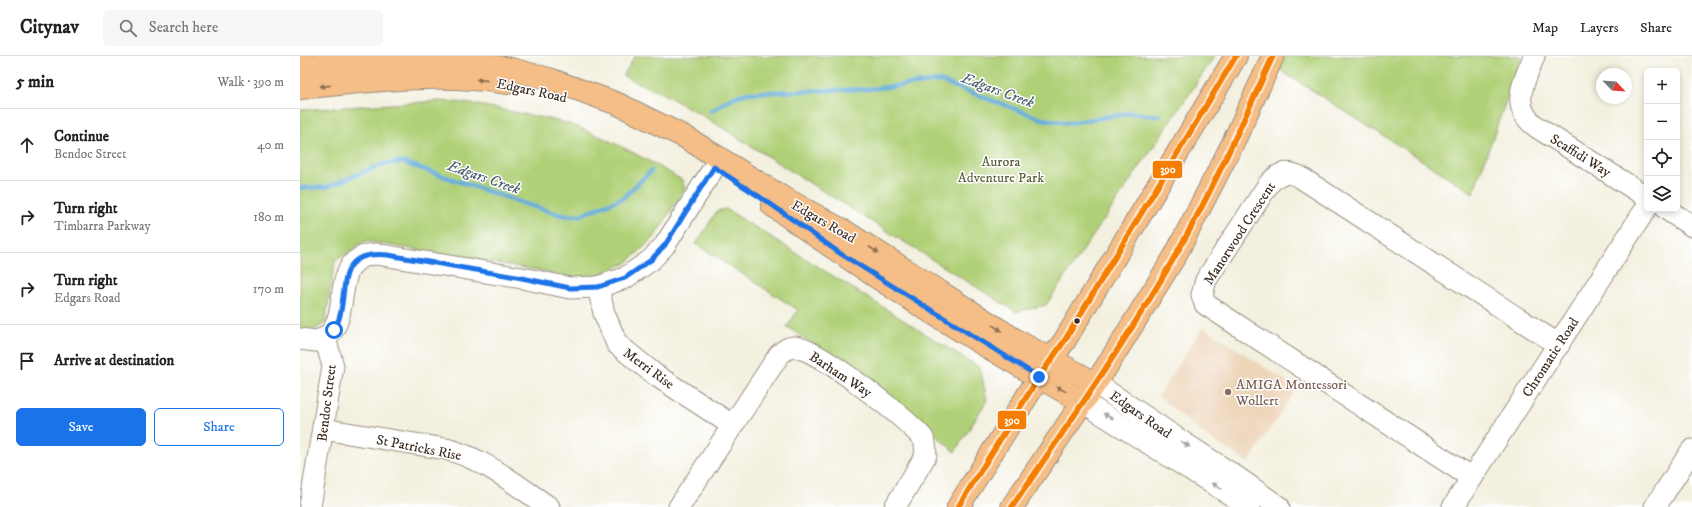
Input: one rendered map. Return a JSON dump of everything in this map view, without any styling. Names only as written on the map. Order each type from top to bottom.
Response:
[{"type":"main road","points":[[958,507],[1039,377],[1065,340],[1236,56]]},
{"type":"main road","points":[[1012,507],[1083,402],[1171,262],[1196,218],[1258,92],[1273,56]]},
{"type":"main road","name":"Edgars Road","points":[[300,66],[347,59],[436,59],[511,69],[568,85],[618,104],[654,120],[717,162],[772,205],[841,254],[1039,377],[1083,402]]},
{"type":"main road","name":"Edgars Road","points":[[300,88],[350,83],[446,78],[482,79],[521,85],[573,99],[621,117],[717,162],[780,196],[844,231],[1017,341],[1095,383]]},
{"type":"street","name":"Scaffidi Way","points":[[1534,56],[1522,90],[1521,108],[1524,116],[1534,125],[1644,195]]},
{"type":"street","points":[[347,59],[350,83]]},
{"type":"street","points":[[300,339],[316,341],[324,338],[336,327],[345,278],[350,266],[355,261],[368,254],[382,254],[522,278],[570,288],[598,287],[625,278],[651,260],[665,245],[717,162]]},
{"type":"street","name":"Manorwood Crescent","points":[[1472,478],[1205,304],[1202,295],[1206,280],[1268,184],[1279,174],[1288,172],[1295,175],[1559,345]]},
{"type":"street","name":"Chromatic Road","points":[[1453,507],[1644,212]]},
{"type":"street","points":[[1671,212],[1692,226]]},
{"type":"street","name":"Merri Rise","points":[[598,287],[604,313],[617,344],[654,374],[732,425]]},
{"type":"street","name":"Bendoc Street","points":[[310,507],[333,366],[324,338]]},
{"type":"street","name":"Barham Way","points":[[679,507],[779,355],[789,348],[794,347],[808,352],[870,393],[923,438],[926,443],[926,455],[894,507]]},
{"type":"street","name":"Edgars Road","points":[[1095,383],[1279,507]]},
{"type":"street","name":"Edgars Road","points":[[1083,402],[1250,507]]},
{"type":"street","name":"St Patricks Rise","points":[[323,429],[446,449],[463,454],[482,463],[549,507]]},
{"type":"street","points":[[1655,507],[1692,450]]},
{"type":"shaded area","name":"AMIGA Montessori Wollert","points":[[1203,327],[1297,388],[1248,463],[1203,434],[1158,396]]},
{"type":"green space","name":"Aurora Adventure Park","points":[[635,56],[1215,56],[1046,305],[1016,312],[700,114],[663,94],[623,76]]},
{"type":"green space","points":[[1282,56],[1522,56],[1473,193],[1277,68]]},
{"type":"green space","points":[[439,101],[492,108],[553,120],[575,126],[621,146],[646,159],[682,180],[685,189],[653,239],[626,263],[591,278],[566,279],[543,271],[365,241],[335,261],[325,323],[314,330],[300,328],[300,110]]},
{"type":"green space","points":[[726,209],[980,368],[987,400],[955,452],[877,385],[787,327],[798,310],[696,244],[717,211]]},
{"type":"waterway","name":"Edgars Creek","points":[[711,111],[732,98],[747,93],[869,89],[940,81],[1042,119],[1069,123],[1130,113],[1160,116]]},
{"type":"waterway","name":"Edgars Creek","points":[[300,188],[327,187],[384,164],[402,162],[561,215],[578,216],[623,198],[651,171]]},
{"type":"transit line","name":"390","points":[[958,507],[1039,377],[1065,340],[1236,56]]},
{"type":"transit line","name":"390","points":[[1012,507],[1116,352],[1189,232],[1273,56]]},
{"type":"place","name":"AMIGA Montessori Wollert","points":[[1228,392]]},
{"type":"route","points":[[334,330],[338,321],[347,272],[355,261],[368,254],[388,255],[539,281],[570,288],[582,289],[598,287],[625,278],[638,271],[665,245],[714,167],[772,205],[841,254],[1039,377]]}]
